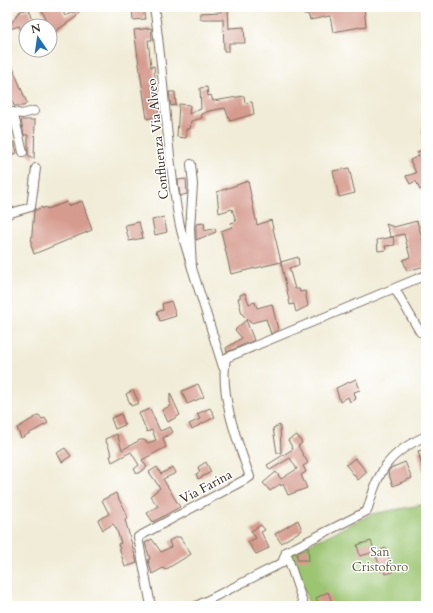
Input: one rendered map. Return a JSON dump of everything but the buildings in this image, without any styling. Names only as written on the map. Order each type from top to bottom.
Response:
[{"type":"street","name":"Confluenza Via Alveo","points":[[154,7],[161,49],[178,215],[192,268]]},
{"type":"street","points":[[23,152],[10,112],[22,114],[34,111]]},
{"type":"street","name":"Via Farina","points":[[151,606],[138,538],[250,477],[231,424],[224,369],[192,268],[190,228],[193,185],[191,164]]},
{"type":"street","points":[[7,214],[31,207],[36,168]]},
{"type":"street","points":[[224,369],[226,358],[426,275]]},
{"type":"street","points":[[395,289],[420,332]]},
{"type":"street","points":[[196,606],[282,563],[286,552],[366,511],[378,476],[387,463],[410,443],[426,436]]},
{"type":"street","points":[[286,552],[304,606]]},
{"type":"green space","name":"San Cristoforo","points":[[426,504],[426,606],[310,606],[291,555],[296,551],[372,514]]}]
